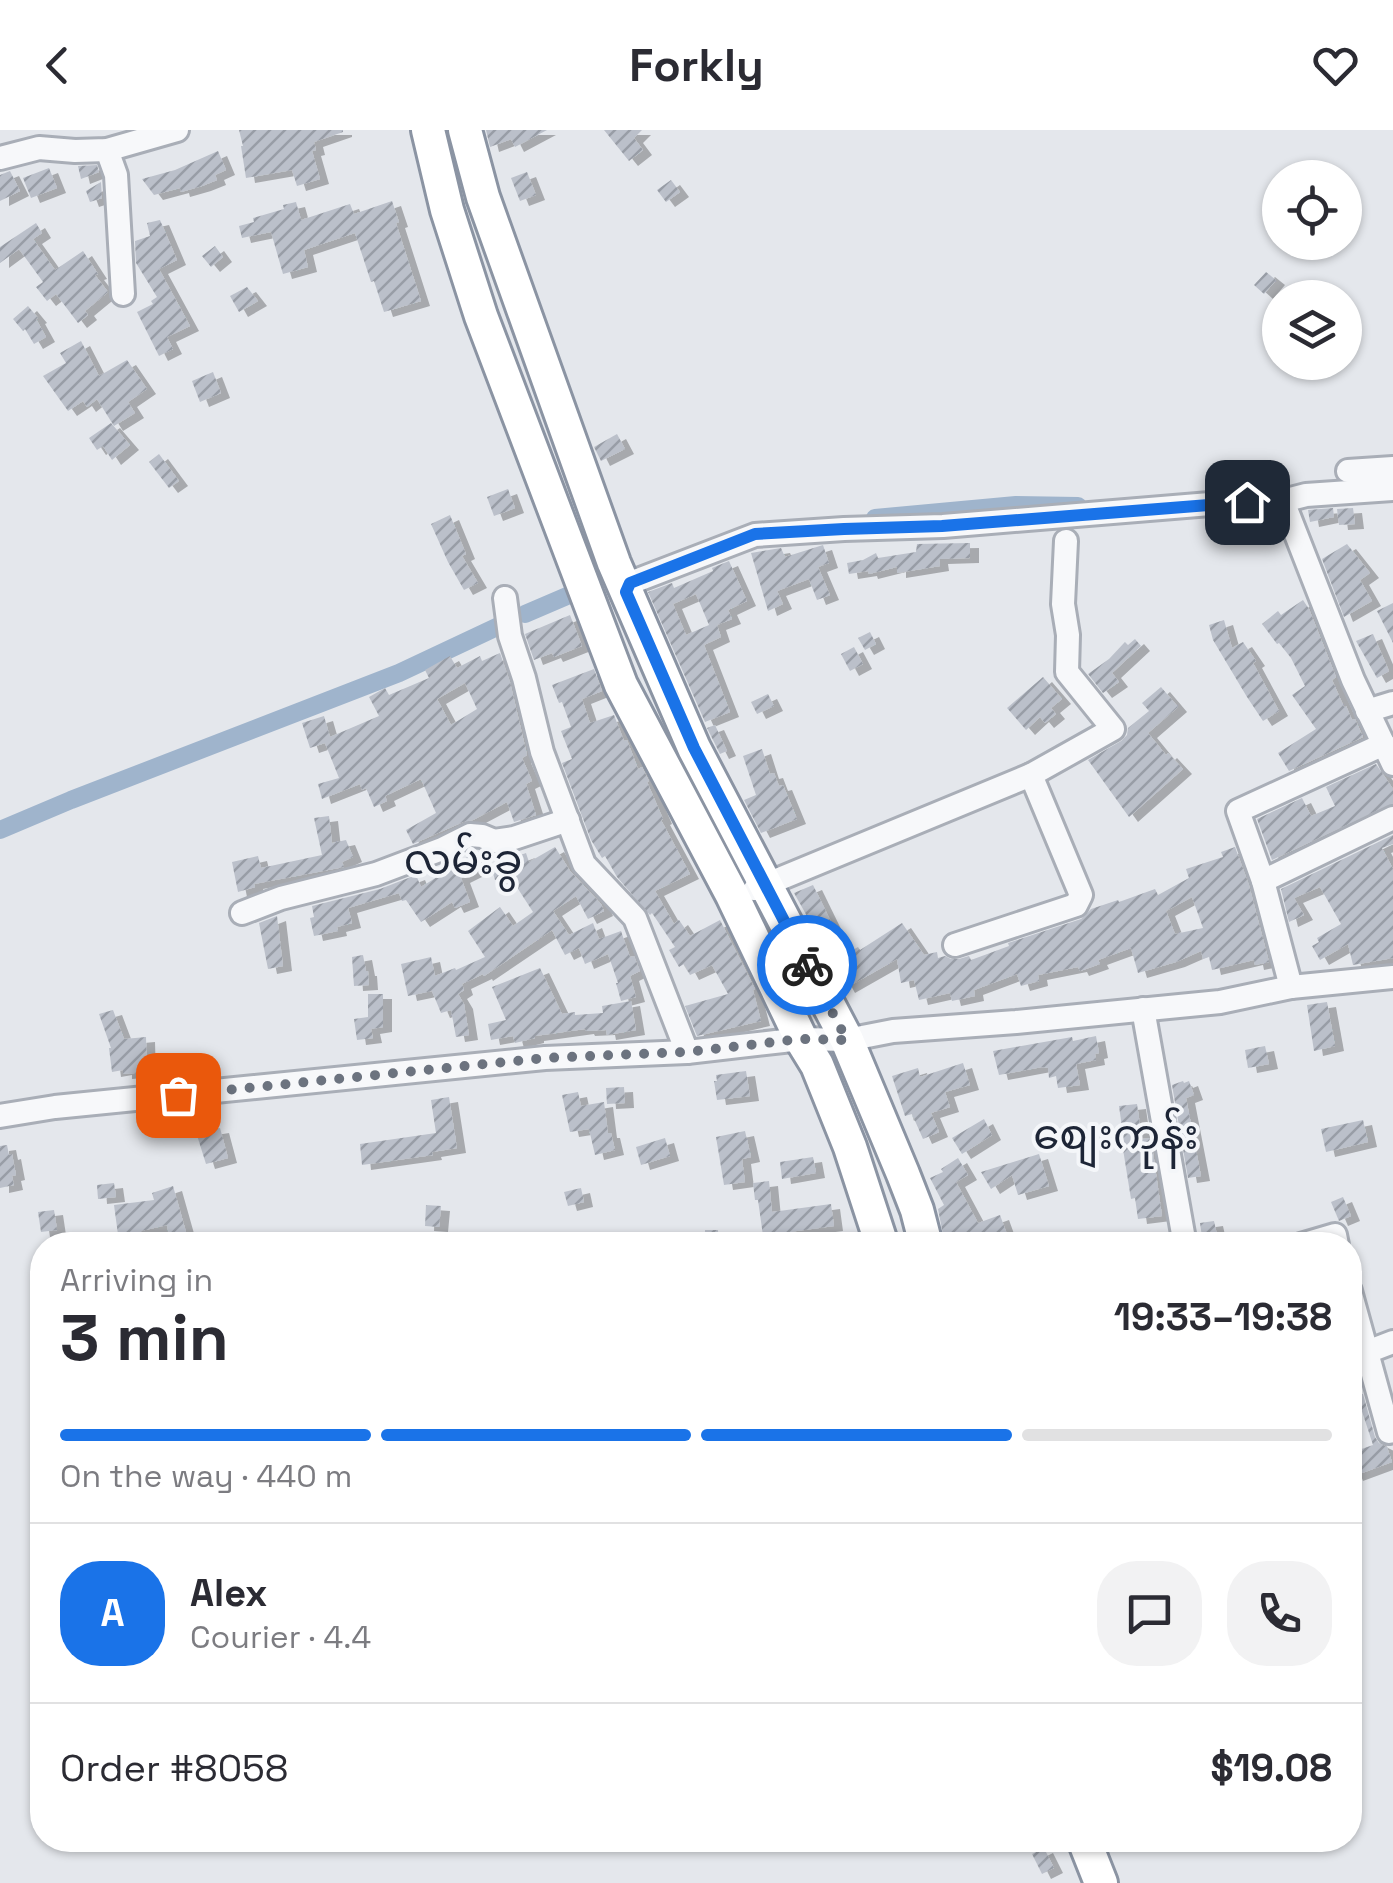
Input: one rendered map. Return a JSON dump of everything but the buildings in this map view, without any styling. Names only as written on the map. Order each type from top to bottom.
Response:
[{"type":"highway","points":[[428,130],[447,210],[480,316],[621,686],[817,1066],[878,1232]]},
{"type":"highway","points":[[465,130],[482,197],[626,592],[694,748],[847,1040],[904,1174],[922,1232]]},
{"type":"highway","points":[[1068,1852],[1079,1883]]},
{"type":"highway","points":[[1089,1852],[1101,1883]]},
{"type":"street","points":[[0,158],[39,148],[107,150],[166,132]]},
{"type":"street","points":[[107,150],[116,175],[122,294]]},
{"type":"street","points":[[1348,471],[1393,468]]},
{"type":"street","points":[[626,592],[630,583],[755,534],[942,526],[1393,489]]},
{"type":"street","points":[[1283,500],[1352,680],[1389,754],[1238,812],[1263,882],[1291,987]]},
{"type":"street","points":[[732,895],[765,886],[1031,775],[1114,730],[1066,672],[1066,541]]},
{"type":"street","points":[[505,598],[510,636],[542,752],[584,864],[635,918],[687,1052]]},
{"type":"street","points":[[1368,711],[1393,702]]},
{"type":"street","points":[[955,945],[1076,905],[1081,896],[1031,775]]},
{"type":"street","points":[[1263,882],[1393,818]]},
{"type":"street","points":[[242,913],[281,898],[376,874],[442,850],[470,835],[494,841],[514,838],[568,820]]},
{"type":"street","points":[[0,1116],[545,1058],[687,1052],[801,1039],[847,1040],[892,1031],[1220,1002],[1291,987],[1393,977]]},
{"type":"street","points":[[1143,1009],[1183,1232]]},
{"type":"street","points":[[1362,1334],[1390,1432]]},
{"type":"street","points":[[1367,1352],[1393,1342]]},
{"type":"waterway","points":[[875,518],[1016,505],[1078,506]]},
{"type":"waterway","points":[[525,614],[574,593]]},
{"type":"waterway","points":[[0,830],[399,673],[501,625]]},
{"type":"way so far","points":[[178,1095],[545,1058],[687,1052],[801,1039],[847,1040],[807,965]]},
{"type":"district","name":"လမ်းခွ","points":[[463,859]]},
{"type":"district","name":"စျေးကုန်း","points":[[1116,1134]]},
{"type":"route","points":[[807,965],[694,748],[626,592],[630,583],[755,534],[942,526],[1247,502]]}]
